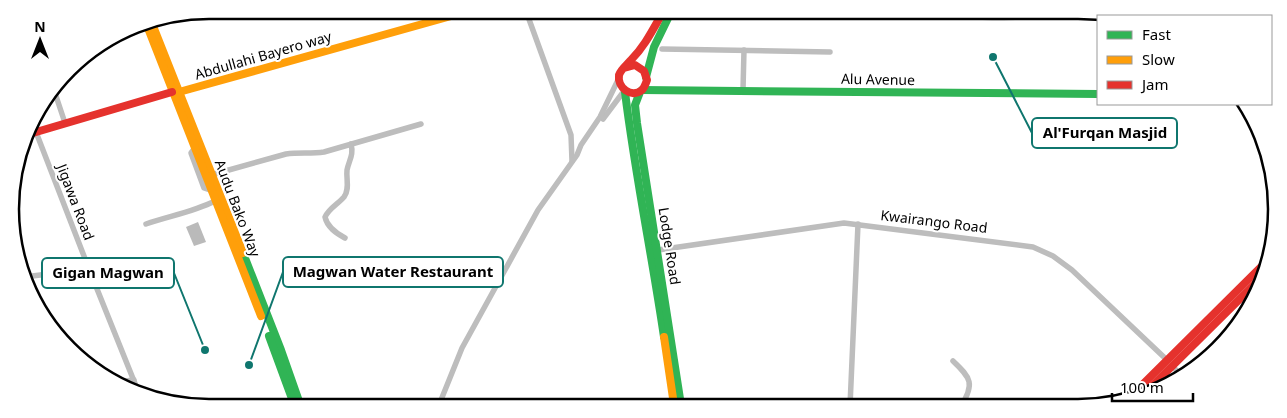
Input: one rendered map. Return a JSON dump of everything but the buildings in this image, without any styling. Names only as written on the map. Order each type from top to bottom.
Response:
[{"type":"street","name":"Abdullahi Bayero way","points":[[36,132],[440,19]]},
{"type":"street","points":[[529,19],[571,135],[571,164]]},
{"type":"street","points":[[577,155],[581,145],[600,116],[619,75],[641,50],[659,19]]},
{"type":"street","name":"Lodge Road","points":[[667,19],[654,47],[644,85],[635,105],[680,399]]},
{"type":"street","name":"Audu Bako Way","points":[[153,27],[194,149],[276,352],[292,399]]},
{"type":"street","name":"Audu Bako Way","points":[[148,29],[211,175],[298,399]]},
{"type":"street","points":[[662,49],[830,52]]},
{"type":"street","points":[[742,90],[744,50]]},
{"type":"street","points":[[618,80],[624,91],[632,94],[644,85],[640,68],[629,66],[624,68]]},
{"type":"street","name":"Alu Avenue","points":[[644,85],[658,91],[742,90],[945,94],[1097,94]]},
{"type":"street","points":[[441,399],[462,348],[538,210],[611,106],[624,91]]},
{"type":"street","name":"Lodge Road","points":[[624,91],[673,399]]},
{"type":"street","points":[[56,96],[65,123]]},
{"type":"street","points":[[211,175],[295,152],[315,154],[421,124]]},
{"type":"street","name":"Jigawa Road","points":[[36,132],[88,269],[136,385]]},
{"type":"street","points":[[345,238],[326,223],[325,217],[328,211],[344,198],[347,192],[347,170],[353,153],[351,144]]},
{"type":"street","points":[[146,224],[172,215],[200,209],[215,201]]},
{"type":"street","name":"Kwairango Road","points":[[658,250],[832,224],[858,224],[1034,247],[1053,256],[1072,270],[1177,371]]},
{"type":"street","points":[[850,399],[858,224]]},
{"type":"street","points":[[31,276],[88,269]]},
{"type":"street","points":[[1140,389],[1254,282]]},
{"type":"street","points":[[953,361],[969,378],[971,387],[966,399]]},
{"type":"street","points":[[1150,385],[1169,363]]},
{"type":"street","points":[[127,381],[134,380]]},
{"type":"shaded area","points":[[978,19],[1021,19],[1006,21]]},
{"type":"shaded area","points":[[198,222],[206,242],[194,246],[186,227]]},
{"type":"traffic: fast","points":[[646,77],[654,47],[668,19]]},
{"type":"traffic: fast","points":[[642,90],[1097,94]]},
{"type":"traffic: fast","points":[[625,92],[664,337]]},
{"type":"traffic: fast","points":[[640,92],[635,105],[637,123],[680,399]]},
{"type":"traffic: fast","points":[[243,253],[298,399]]},
{"type":"traffic: fast","points":[[269,336],[292,399]]},
{"type":"traffic: slow","points":[[179,92],[440,19]]},
{"type":"traffic: slow","points":[[153,27],[243,253]]},
{"type":"traffic: slow","points":[[148,29],[261,316]]},
{"type":"traffic: slow","points":[[664,337],[673,399]]},
{"type":"traffic: jam","points":[[624,68],[635,65],[644,71],[647,80],[642,90],[633,93],[629,92],[620,84],[619,75],[623,69],[645,43],[659,19]]},
{"type":"traffic: jam","points":[[35,132],[172,92]]},
{"type":"traffic: jam","points":[[1138,389],[1258,270]]},
{"type":"traffic: jam","points":[[1155,383],[1252,287]]},
{"type":"place","name":"Al'Furqan Masjid","points":[[993,57]]},
{"type":"place","name":"Gigan Magwan","points":[[205,350]]},
{"type":"place","name":"Magwan Water Restaurant","points":[[249,365]]}]
